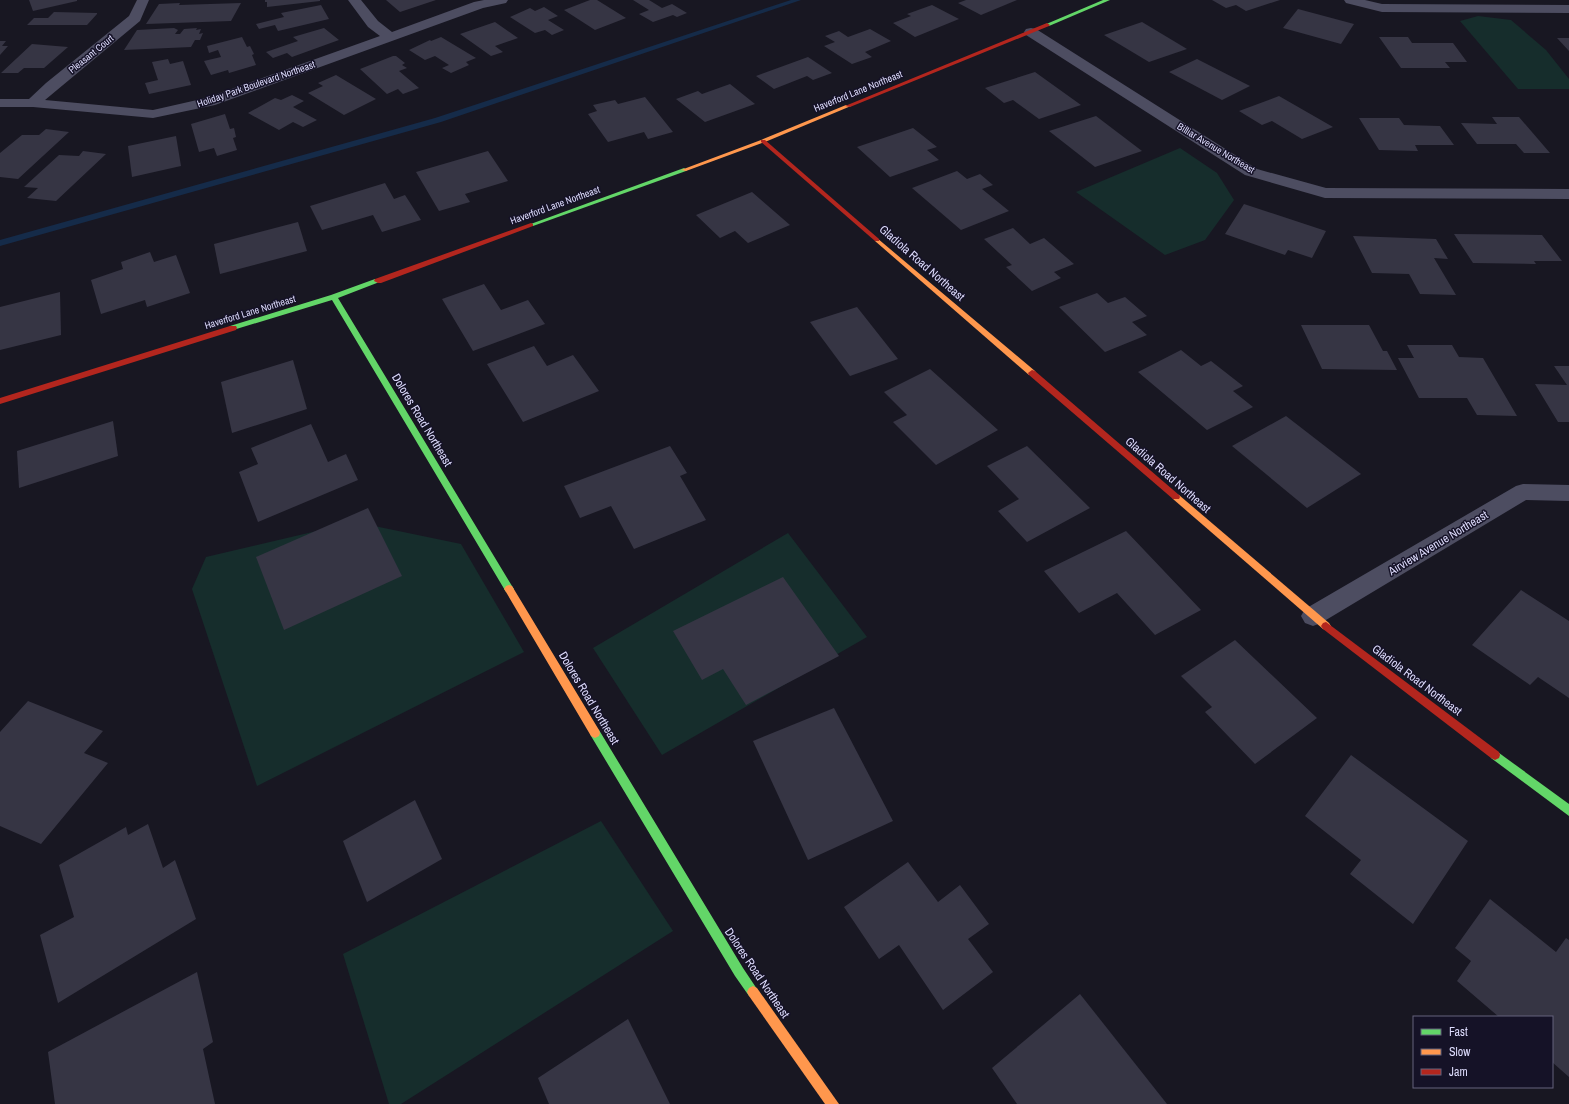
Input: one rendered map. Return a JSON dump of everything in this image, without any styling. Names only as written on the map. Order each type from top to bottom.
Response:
[{"type":"street","name":"Pleasant Court","points":[[33,103],[51,86],[135,18],[143,0]]},
{"type":"street","points":[[354,0],[373,24],[390,37]]},
{"type":"street","name":"Holiday Park Boulevard Northeast","points":[[0,103],[33,103],[152,114],[210,102],[479,5],[502,0]]},
{"type":"street","name":"Haverford Lane Northeast","points":[[0,401],[334,297],[763,141],[1107,0]]},
{"type":"street","points":[[1350,0],[1382,8],[1569,9]]},
{"type":"street","name":"Billiar Avenue Northeast","points":[[1031,32],[1251,172],[1325,193],[1569,194]]},
{"type":"street","name":"Gladiola Road Northeast","points":[[763,141],[1313,616],[1569,810]]},
{"type":"street","name":"Dolores Road Northeast","points":[[334,297],[739,972],[833,1104]]},
{"type":"street","name":"Airview Avenue Northeast","points":[[1313,616],[1523,492],[1569,493]]},
{"type":"green space","points":[[1478,16],[1511,20],[1546,50],[1569,79],[1569,89],[1518,89],[1460,21]]},
{"type":"green space","points":[[1180,148],[1217,173],[1234,200],[1205,240],[1165,255],[1076,192]]},
{"type":"green space","points":[[355,522],[461,544],[524,652],[257,786],[192,589],[206,557]]},
{"type":"green space","points":[[788,533],[867,637],[662,755],[593,648]]},
{"type":"green space","points":[[601,821],[673,931],[401,1104],[389,1104],[343,954]]},
{"type":"building","points":[[29,0],[77,0],[77,1],[33,11]]},
{"type":"building","points":[[265,0],[320,1],[267,7],[267,2],[265,2]]},
{"type":"building","points":[[386,0],[436,0],[400,12]]},
{"type":"building","points":[[590,0],[597,0],[626,18],[595,30],[564,10]]},
{"type":"building","points":[[633,0],[649,0],[662,8],[672,4],[687,13],[677,17],[673,15],[653,22],[639,14],[649,10]]},
{"type":"building","points":[[966,0],[1017,0],[981,15],[958,3]]},
{"type":"building","points":[[1212,0],[1280,0],[1246,11],[1236,5],[1226,8]]},
{"type":"building","points":[[180,3],[179,5],[241,3],[231,21],[146,24],[159,4]]},
{"type":"building","points":[[321,5],[329,19],[278,31],[275,25],[259,29],[256,24],[284,17],[281,13]]},
{"type":"building","points":[[932,5],[959,19],[915,37],[893,23],[911,16],[907,14]]},
{"type":"building","points":[[544,7],[558,16],[548,20],[564,30],[552,35],[545,30],[535,33],[510,17],[530,8],[535,11]]},
{"type":"building","points":[[1298,9],[1354,24],[1341,44],[1283,28]]},
{"type":"building","points":[[54,12],[97,14],[87,25],[27,25],[34,18],[48,18]]},
{"type":"building","points":[[495,22],[518,38],[495,46],[503,52],[491,56],[460,34]]},
{"type":"building","points":[[1142,22],[1187,49],[1149,62],[1104,35]]},
{"type":"building","points":[[174,28],[178,30],[175,34],[180,34],[184,29],[197,28],[196,30],[201,29],[199,34],[203,33],[200,40],[195,40],[191,47],[124,50],[137,30]]},
{"type":"building","points":[[324,28],[339,40],[292,57],[287,53],[273,58],[266,52],[298,41],[293,37]]},
{"type":"building","points":[[870,29],[891,41],[865,52],[872,57],[852,64],[824,46],[835,42],[825,36],[839,31],[848,37]]},
{"type":"building","points":[[242,37],[247,47],[250,46],[254,54],[252,55],[256,65],[229,73],[228,70],[211,75],[204,61],[221,57],[218,50],[209,53],[207,46]]},
{"type":"building","points":[[441,37],[476,58],[466,62],[469,65],[451,73],[442,68],[449,65],[435,56],[425,60],[409,50],[430,40],[431,41]]},
{"type":"building","points":[[1379,37],[1408,37],[1412,43],[1453,43],[1467,62],[1445,62],[1450,68],[1401,68]]},
{"type":"building","points":[[1557,38],[1569,38],[1569,51]]},
{"type":"building","points":[[0,41],[6,41],[2,46],[8,46],[0,55]]},
{"type":"building","points":[[32,44],[68,47],[44,68],[24,68],[18,73],[1,73]]},
{"type":"building","points":[[396,56],[405,63],[402,65],[407,68],[399,71],[419,88],[403,94],[398,89],[387,94],[360,69]]},
{"type":"building","points":[[808,57],[832,73],[813,80],[807,76],[774,89],[756,76]]},
{"type":"building","points":[[168,59],[170,64],[183,61],[191,85],[149,94],[145,83],[158,80],[152,62]]},
{"type":"building","points":[[1197,59],[1250,86],[1222,100],[1169,72]]},
{"type":"building","points":[[1035,72],[1081,105],[1039,119],[1013,100],[1004,103],[985,88]]},
{"type":"building","points":[[336,75],[376,99],[344,115],[308,93],[323,86],[318,83]]},
{"type":"building","points":[[730,84],[755,104],[705,122],[676,99],[698,91],[702,94]]},
{"type":"building","points":[[292,95],[304,101],[293,107],[317,120],[303,127],[293,122],[279,130],[248,113],[275,98],[281,100]]},
{"type":"building","points":[[1279,96],[1333,127],[1302,139],[1272,121],[1262,125],[1239,111]]},
{"type":"building","points":[[645,97],[673,132],[648,139],[644,132],[608,142],[588,114],[597,111],[593,105],[615,100],[618,104]]},
{"type":"building","points":[[225,114],[230,129],[234,128],[236,137],[233,138],[237,150],[217,156],[214,148],[199,152],[191,124]]},
{"type":"building","points":[[1096,116],[1142,151],[1095,167],[1049,131]]},
{"type":"building","points":[[1492,117],[1519,117],[1550,153],[1524,153],[1516,144],[1477,144],[1461,123],[1497,124]]},
{"type":"building","points":[[1359,118],[1399,118],[1404,125],[1440,126],[1454,145],[1415,145],[1418,151],[1379,150]]},
{"type":"building","points":[[913,128],[937,147],[927,150],[939,160],[890,177],[857,147]]},
{"type":"building","points":[[46,129],[69,132],[18,179],[0,177],[0,153],[22,135],[39,135]]},
{"type":"building","points":[[176,136],[181,166],[132,177],[128,146]]},
{"type":"building","points":[[83,151],[106,154],[56,201],[27,198],[38,188],[24,187],[59,155],[79,156]]},
{"type":"building","points":[[488,151],[508,181],[465,194],[470,202],[439,211],[416,172]]},
{"type":"building","points":[[957,171],[967,179],[980,174],[993,185],[982,189],[1009,211],[961,230],[912,188]]},
{"type":"building","points":[[385,183],[394,199],[405,195],[421,220],[382,232],[373,215],[322,230],[310,206]]},
{"type":"building","points":[[752,192],[790,225],[748,243],[735,231],[720,238],[696,215]]},
{"type":"building","points":[[1244,204],[1326,231],[1312,258],[1288,250],[1285,255],[1225,234]]},
{"type":"building","points":[[298,222],[307,251],[220,274],[214,244]]},
{"type":"building","points":[[1013,228],[1030,244],[1044,238],[1074,264],[1054,272],[1061,278],[1032,291],[1006,267],[1012,265],[984,239]]},
{"type":"building","points":[[1454,234],[1542,235],[1562,261],[1534,261],[1536,264],[1473,263]]},
{"type":"building","points":[[1353,236],[1436,239],[1448,259],[1434,258],[1456,295],[1420,294],[1409,274],[1372,273]]},
{"type":"building","points":[[150,252],[154,262],[176,255],[190,293],[147,307],[145,300],[101,314],[91,280],[123,269],[121,262]]},
{"type":"building","points":[[484,284],[501,310],[528,300],[545,324],[473,351],[442,299]]},
{"type":"building","points":[[60,292],[61,335],[0,350],[0,307]]},
{"type":"building","points":[[1097,293],[1108,303],[1125,297],[1147,316],[1132,322],[1147,335],[1105,352],[1059,307]]},
{"type":"building","points":[[857,307],[898,359],[850,376],[810,322]]},
{"type":"building","points":[[1301,325],[1369,325],[1383,351],[1387,351],[1397,370],[1322,369]]},
{"type":"building","points":[[1407,345],[1452,345],[1459,357],[1483,358],[1517,416],[1477,415],[1467,398],[1419,398],[1398,358],[1414,358]]},
{"type":"building","points":[[534,346],[547,366],[573,355],[599,391],[523,422],[487,364]]},
{"type":"building","points":[[1181,350],[1201,366],[1211,361],[1243,386],[1233,391],[1253,407],[1207,430],[1138,372]]},
{"type":"building","points":[[293,360],[307,409],[232,433],[221,382]]},
{"type":"building","points":[[1554,366],[1569,366],[1569,422],[1558,422],[1535,384],[1567,385]]},
{"type":"building","points":[[930,369],[998,430],[936,465],[893,422],[907,415],[884,392]]},
{"type":"building","points":[[1286,416],[1361,474],[1307,508],[1232,446]]},
{"type":"building","points":[[113,421],[118,456],[19,488],[17,451]]},
{"type":"building","points":[[311,424],[328,462],[346,454],[358,480],[258,522],[239,472],[258,464],[251,448]]},
{"type":"building","points":[[670,446],[687,473],[680,476],[706,520],[634,549],[611,506],[580,518],[564,486]]},
{"type":"building","points":[[1027,446],[1090,508],[1027,542],[998,511],[1019,499],[987,466]]},
{"type":"building","points":[[368,508],[402,576],[284,630],[256,557]]},
{"type":"building","points":[[1126,531],[1201,610],[1155,635],[1117,593],[1079,613],[1044,571]]},
{"type":"building","points":[[783,577],[839,656],[746,705],[723,669],[702,680],[673,631]]},
{"type":"building","points":[[1521,590],[1569,621],[1569,698],[1538,677],[1530,685],[1472,645]]},
{"type":"building","points":[[1235,640],[1317,718],[1255,764],[1205,712],[1212,707],[1181,676]]},
{"type":"building","points":[[28,701],[103,731],[84,753],[108,763],[41,844],[0,826],[0,732]]},
{"type":"building","points":[[834,708],[893,821],[808,860],[753,741]]},
{"type":"building","points":[[1351,755],[1468,841],[1413,924],[1350,874],[1361,860],[1305,816]]},
{"type":"building","points":[[415,800],[442,859],[367,902],[343,841]]},
{"type":"building","points":[[148,824],[163,868],[175,860],[196,919],[58,1003],[40,935],[74,917],[59,865],[126,827],[128,835]]},
{"type":"building","points":[[908,862],[938,902],[960,885],[989,924],[968,939],[993,972],[943,1010],[899,945],[879,959],[844,907]]},
{"type":"building","points":[[1490,899],[1556,952],[1566,938],[1569,940],[1569,1077],[1553,1063],[1553,1016],[1498,1016],[1457,981],[1471,961],[1455,948]]},
{"type":"building","points":[[197,972],[213,1042],[203,1049],[215,1104],[55,1104],[48,1052]]},
{"type":"building","points":[[1080,994],[1167,1104],[1017,1104],[992,1068]]},
{"type":"building","points":[[628,1019],[670,1104],[549,1104],[538,1078]]},
{"type":"waterway","points":[[0,243],[438,120],[798,0]]},
{"type":"traffic: fast","points":[[1047,25],[1107,0]]},
{"type":"traffic: fast","points":[[531,225],[684,170]]},
{"type":"traffic: fast","points":[[233,328],[334,297],[378,281]]},
{"type":"traffic: fast","points":[[334,297],[509,589]]},
{"type":"traffic: fast","points":[[595,733],[739,972],[753,992]]},
{"type":"traffic: fast","points":[[1495,755],[1569,811]]},
{"type":"traffic: slow","points":[[684,170],[763,141],[848,106]]},
{"type":"traffic: slow","points":[[877,240],[1032,373]]},
{"type":"traffic: slow","points":[[1176,497],[1326,626]]},
{"type":"traffic: slow","points":[[509,589],[595,733]]},
{"type":"traffic: slow","points":[[753,992],[833,1104]]},
{"type":"traffic: jam","points":[[848,106],[1047,25]]},
{"type":"traffic: jam","points":[[763,141],[877,240]]},
{"type":"traffic: jam","points":[[378,281],[531,225]]},
{"type":"traffic: jam","points":[[0,401],[233,328]]},
{"type":"traffic: jam","points":[[1032,373],[1176,497]]},
{"type":"traffic: jam","points":[[1326,626],[1495,755]]}]
